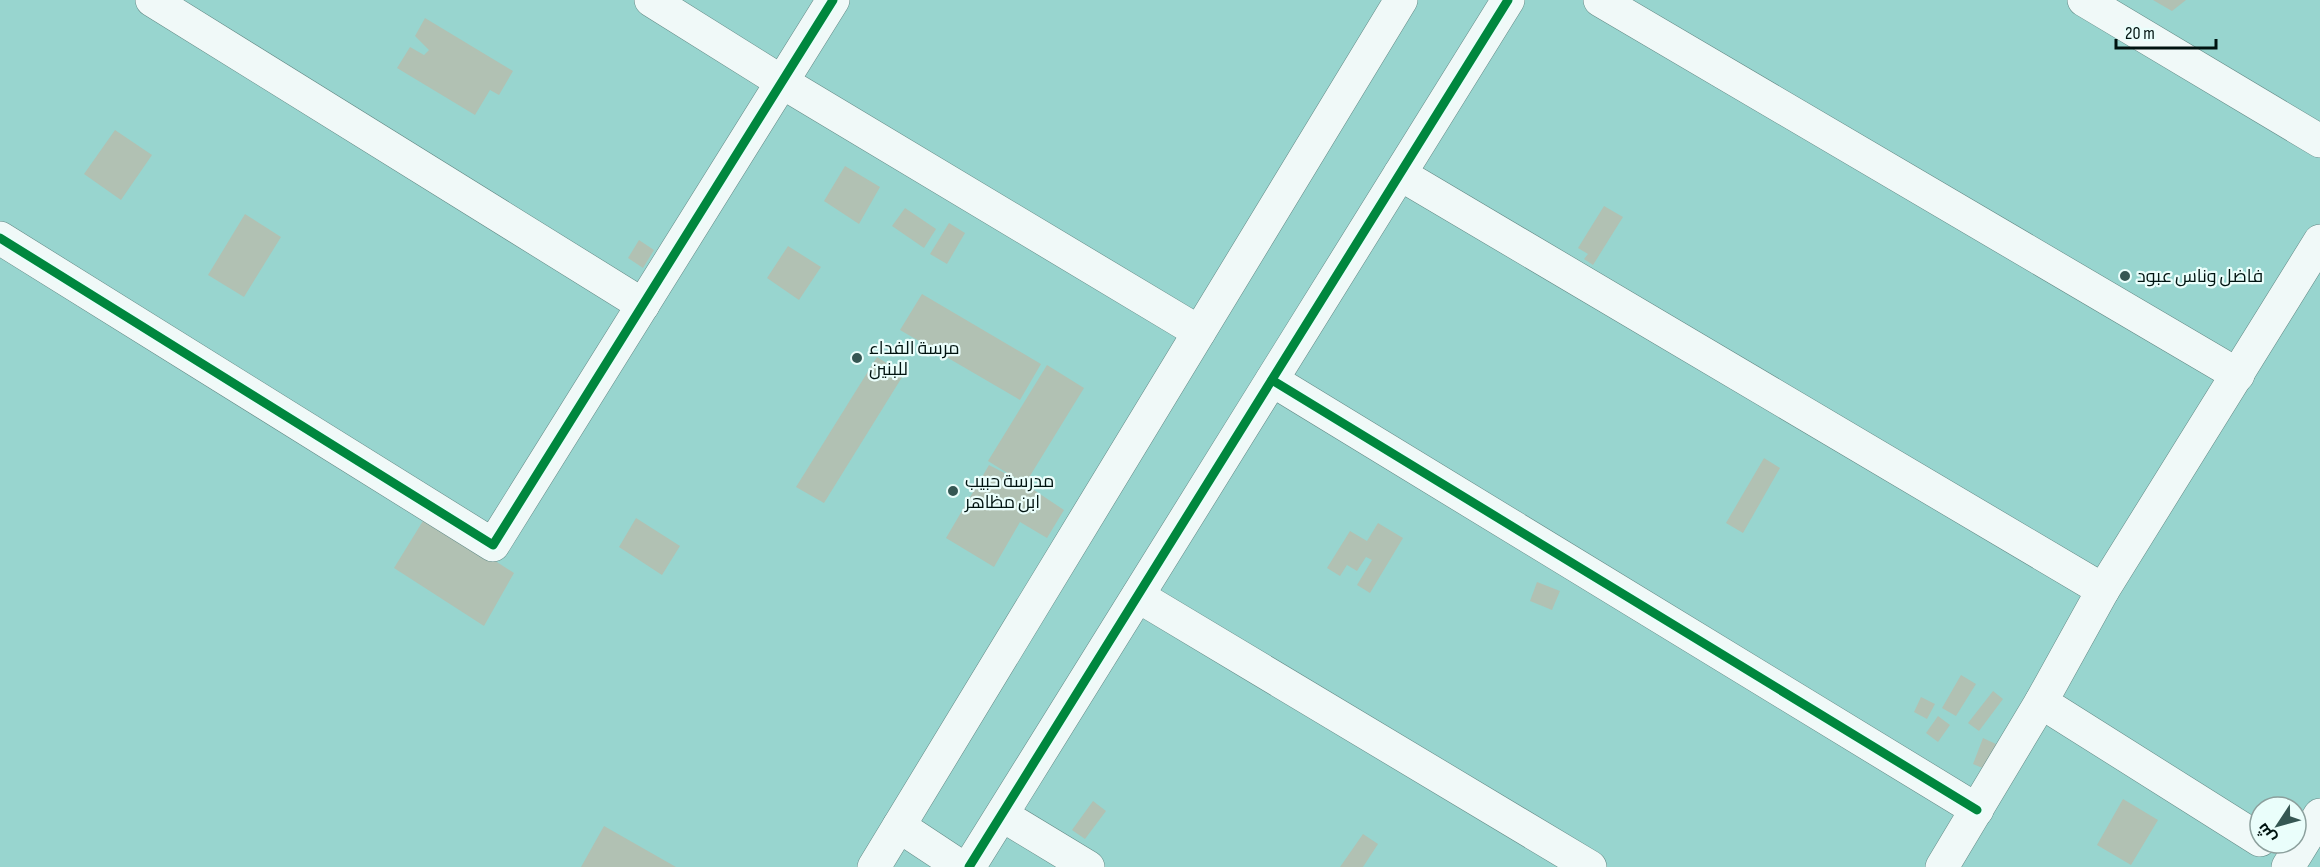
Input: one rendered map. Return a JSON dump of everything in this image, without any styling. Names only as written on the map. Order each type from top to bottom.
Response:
[{"type":"street","points":[[152,0],[643,305]]},
{"type":"street","points":[[651,0],[782,82],[1199,332]]},
{"type":"street","points":[[0,238],[493,545],[833,0]]},
{"type":"street","points":[[874,867],[1401,0]]},
{"type":"street","points":[[969,867],[1508,0]]},
{"type":"street","points":[[1600,0],[2238,375]]},
{"type":"street","points":[[2084,0],[2320,141]]},
{"type":"street","points":[[1400,174],[2103,590]]},
{"type":"street","points":[[1942,867],[2041,702],[2103,590],[2320,241]]},
{"type":"street","points":[[1272,380],[1977,810]]},
{"type":"street","points":[[1138,596],[1590,867]]},
{"type":"street","points":[[2041,702],[2248,832]]},
{"type":"street","points":[[1002,815],[1088,867]]},
{"type":"street","points":[[2282,857],[2320,815]]},
{"type":"street","points":[[899,826],[961,867]]},
{"type":"building","points":[[2153,0],[2186,0],[2172,11]]},
{"type":"building","points":[[425,18],[513,71],[499,95],[490,90],[475,115],[397,68],[410,47],[424,55],[429,50],[415,36]]},
{"type":"building","points":[[115,130],[152,155],[121,200],[84,174]]},
{"type":"building","points":[[845,166],[880,187],[859,224],[824,201]]},
{"type":"building","points":[[1604,206],[1623,217],[1593,265],[1584,259],[1588,254],[1578,248]]},
{"type":"building","points":[[905,208],[936,229],[924,248],[892,226]]},
{"type":"building","points":[[245,214],[281,237],[244,297],[208,275]]},
{"type":"building","points":[[949,223],[965,233],[947,264],[930,254]]},
{"type":"building","points":[[639,240],[654,250],[643,268],[628,258]]},
{"type":"building","points":[[788,246],[821,267],[799,300],[767,278]]},
{"type":"building","points":[[922,294],[1041,364],[1020,400],[900,330]]},
{"type":"building","points":[[877,357],[904,374],[824,503],[796,487]]},
{"type":"building","points":[[1047,365],[1084,388],[1025,484],[1064,510],[1047,538],[1020,522],[994,567],[946,538],[989,465],[1020,481],[988,461]]},
{"type":"building","points":[[1764,458],[1780,468],[1743,533],[1726,523]]},
{"type":"building","points":[[426,516],[514,573],[484,626],[394,568]]},
{"type":"building","points":[[636,518],[680,546],[662,575],[619,547]]},
{"type":"building","points":[[1378,523],[1403,538],[1370,593],[1357,585],[1372,560],[1366,557],[1357,571],[1347,565],[1340,576],[1327,568],[1350,531],[1367,541]]},
{"type":"building","points":[[1537,582],[1560,591],[1552,610],[1530,601]]},
{"type":"building","points":[[1961,675],[1976,684],[1956,716],[1942,708]]},
{"type":"building","points":[[1993,691],[2003,699],[1979,731],[1968,723]]},
{"type":"building","points":[[1921,697],[1935,704],[1927,719],[1914,712]]},
{"type":"building","points":[[1938,716],[1950,725],[1938,742],[1926,733]]},
{"type":"building","points":[[1983,738],[1996,744],[1985,769],[1973,764]]},
{"type":"building","points":[[2123,799],[2158,820],[2131,865],[2097,845]]},
{"type":"building","points":[[1093,801],[1106,811],[1085,839],[1072,830]]},
{"type":"building","points":[[604,826],[676,867],[581,867]]},
{"type":"building","points":[[1363,834],[1378,844],[1363,867],[1340,867]]},
{"type":"cycle path","points":[[0,238],[493,545],[833,0]]},
{"type":"cycle path","points":[[969,867],[1508,0]]},
{"type":"cycle path","points":[[1272,380],[1977,810]]},
{"type":"place","name":"فاضل وناس عبود","points":[[2125,276]]},
{"type":"place","name":"مرسة الفداء للبنين","points":[[857,358]]},
{"type":"place","name":"مدرسة حبيب ابن مظاهر","points":[[953,491]]}]
